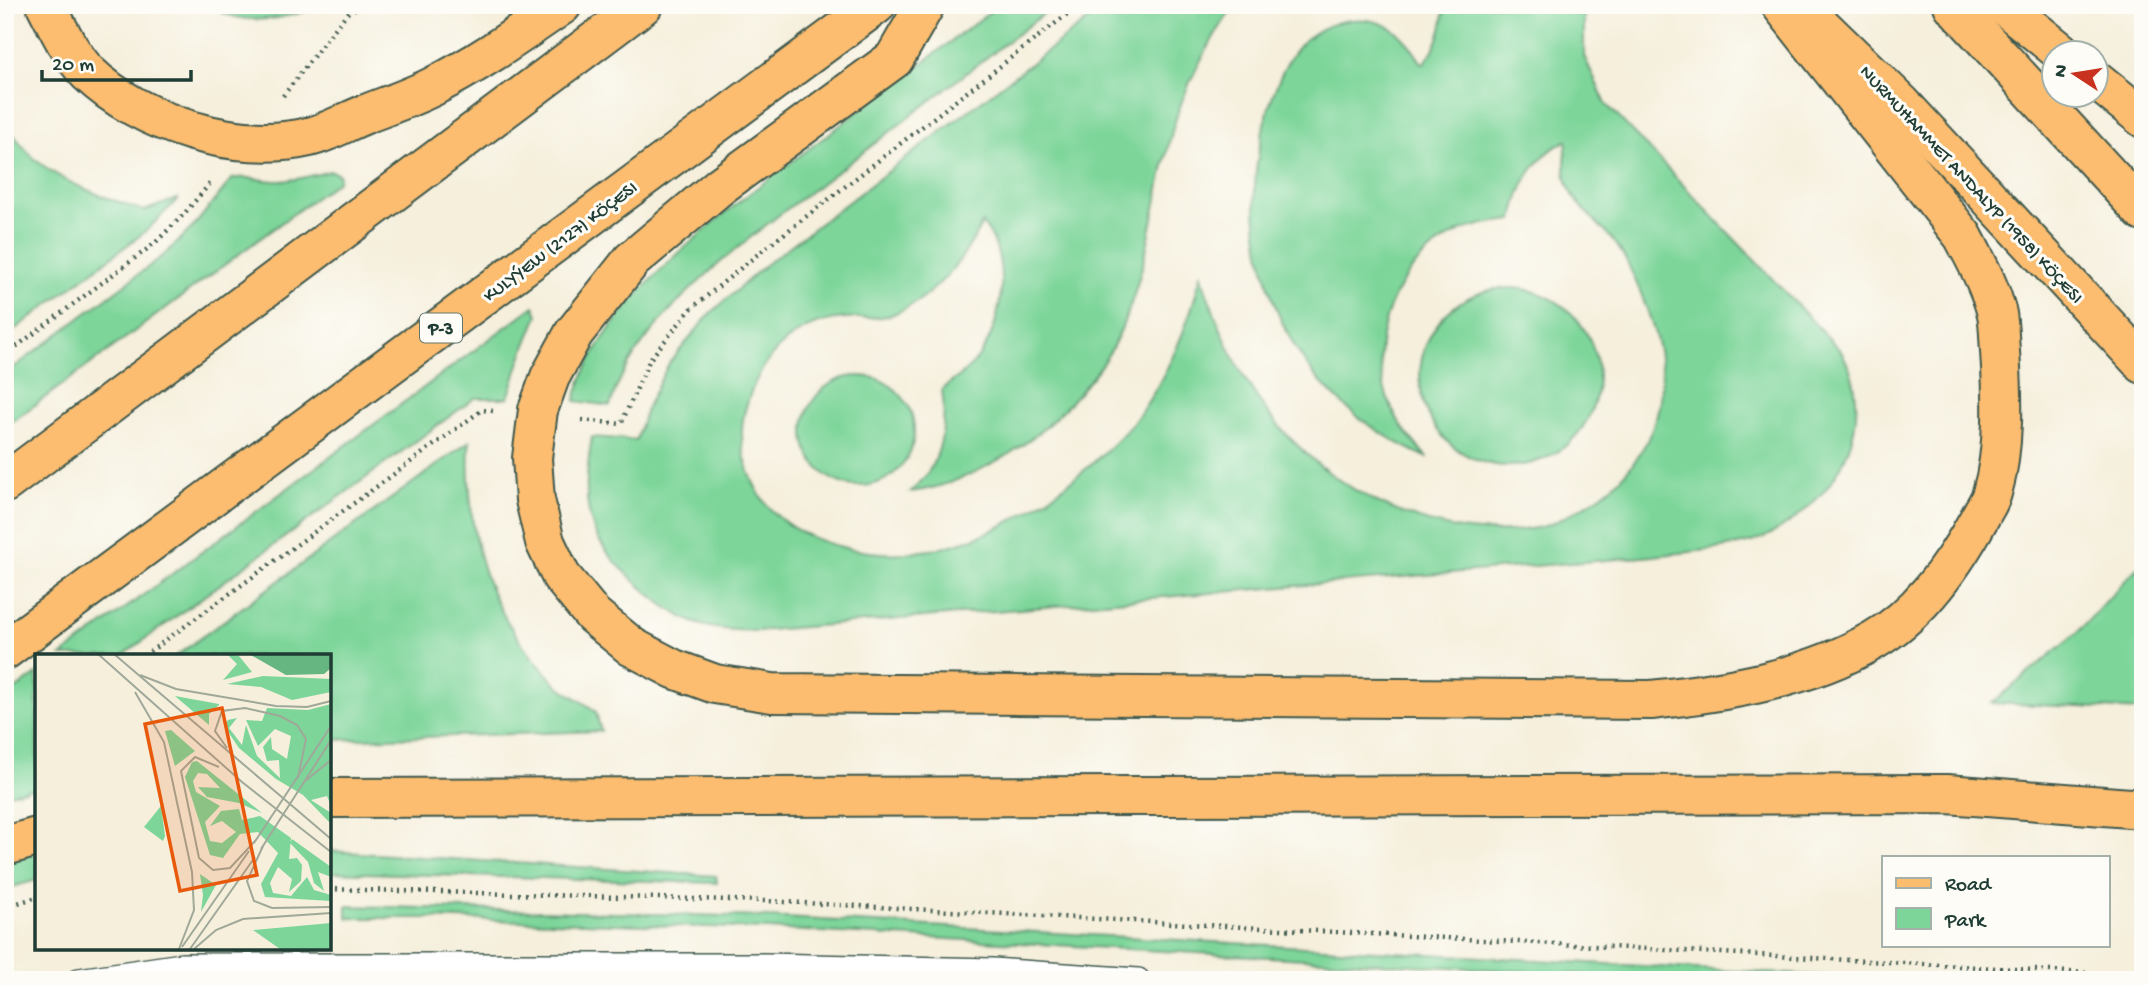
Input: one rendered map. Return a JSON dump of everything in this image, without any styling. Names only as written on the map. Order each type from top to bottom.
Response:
[{"type":"main road","points":[[46,5],[64,39],[86,71],[118,99],[170,123],[224,139],[267,142],[310,137],[432,87],[562,5]]},
{"type":"main road","points":[[5,483],[643,5]]},
{"type":"main road","name":"KULYÝEW (2127) KÖÇESI","points":[[5,650],[876,5]]},
{"type":"main road","points":[[925,5],[894,59],[720,186],[632,260],[574,332],[550,377],[538,410],[532,458],[535,500],[545,541],[561,576],[593,615],[632,647],[674,669],[715,684],[772,693],[1651,700],[1722,692],[1788,676],[1842,656],[1876,639],[1910,612],[1950,567],[1992,494],[2001,437],[2002,384],[1997,315],[1983,275],[1963,236],[1781,5]]},
{"type":"main road","name":"NURMUHAMMET ANDALYP (1958) KÖÇESI","points":[[1800,5],[1901,103],[2143,364]]},
{"type":"main road","points":[[1954,5],[2143,212]]},
{"type":"main road","points":[[2003,5],[2044,38]]},
{"type":"main road","points":[[2110,92],[2143,118]]},
{"type":"main road","points":[[331,798],[1947,794],[2143,809]]},
{"type":"main road","points":[[5,846],[35,838]]},
{"type":"lane","points":[[79,980],[182,965],[997,975],[1138,980]]},
{"type":"path","points":[[5,355],[154,244],[184,214],[246,141],[346,13],[362,5]]},
{"type":"path","points":[[331,889],[767,901],[2143,975]]},
{"type":"path","points":[[5,907],[35,898]]},
{"type":"green space","points":[[207,5],[322,5],[279,18],[249,19],[235,17]]},
{"type":"green space","points":[[999,5],[1055,5],[752,236],[714,268],[679,301],[649,335],[625,370],[610,406],[575,401],[589,362],[613,324],[645,286],[682,250],[762,184]]},
{"type":"green space","points":[[1108,5],[1235,5],[1199,64],[1178,111],[1142,268],[1124,322],[1108,354],[1062,412],[1019,448],[961,478],[910,492],[921,482],[936,458],[943,431],[942,389],[978,358],[990,337],[995,321],[1001,269],[991,237],[982,223],[966,252],[945,278],[906,308],[885,317],[844,318],[808,327],[780,346],[769,359],[746,407],[742,436],[750,475],[761,497],[780,519],[792,527],[818,540],[846,548],[879,553],[912,552],[944,547],[975,537],[1034,508],[1087,468],[1139,415],[1176,348],[1201,275],[1226,342],[1261,404],[1316,463],[1373,500],[1436,524],[1469,530],[1503,531],[1550,524],[1601,495],[1632,466],[1647,441],[1660,398],[1661,366],[1651,321],[1626,260],[1616,244],[1578,202],[1569,187],[1565,169],[1567,140],[1545,155],[1530,173],[1519,195],[1513,220],[1467,229],[1438,244],[1418,262],[1402,283],[1390,307],[1380,359],[1384,386],[1400,424],[1428,458],[1368,425],[1343,405],[1301,357],[1285,329],[1273,299],[1258,236],[1255,179],[1268,111],[1288,62],[1304,41],[1327,26],[1368,20],[1394,30],[1406,40],[1424,63],[1439,36],[1444,5],[1584,5],[1584,56],[1606,104],[1841,351],[1852,376],[1856,414],[1854,432],[1841,467],[1819,497],[1782,528],[1762,538],[1718,549],[757,631],[701,625],[667,608],[623,570],[595,532],[587,497],[592,437],[636,440],[647,407],[669,363],[709,315],[765,265]]},
{"type":"green space","points":[[5,123],[39,163],[80,187],[144,211],[179,198],[146,231],[5,337]]},
{"type":"green space","points":[[331,171],[339,174],[338,181],[5,427],[5,374],[164,255],[193,227],[232,179],[283,181]]},
{"type":"green space","points":[[1509,288],[1543,295],[1572,314],[1591,343],[1598,377],[1591,411],[1572,440],[1543,459],[1509,466],[1475,459],[1446,440],[1427,411],[1420,377],[1427,343],[1446,314],[1475,295]]},
{"type":"green space","points":[[534,306],[538,315],[508,398],[475,398],[125,654],[64,654]]},
{"type":"green space","points":[[859,376],[880,380],[898,392],[910,410],[914,431],[910,452],[898,470],[880,482],[859,486],[838,482],[820,470],[808,452],[804,431],[808,410],[820,392],[838,380]]},
{"type":"green space","points":[[470,441],[468,467],[473,522],[484,572],[494,595],[518,639],[534,660],[553,681],[596,712],[601,731],[331,740],[331,654],[179,654]]},
{"type":"green space","points":[[2143,561],[2143,710],[1992,703],[2077,633]]},
{"type":"green space","points":[[35,675],[35,788],[5,795],[5,697]]},
{"type":"green space","points":[[331,851],[716,876],[717,883],[331,872]]},
{"type":"green space","points":[[35,854],[35,881],[5,889],[5,861]]},
{"type":"green space","points":[[347,906],[768,917],[1895,980],[1681,980],[768,929],[429,918],[347,918]]}]
